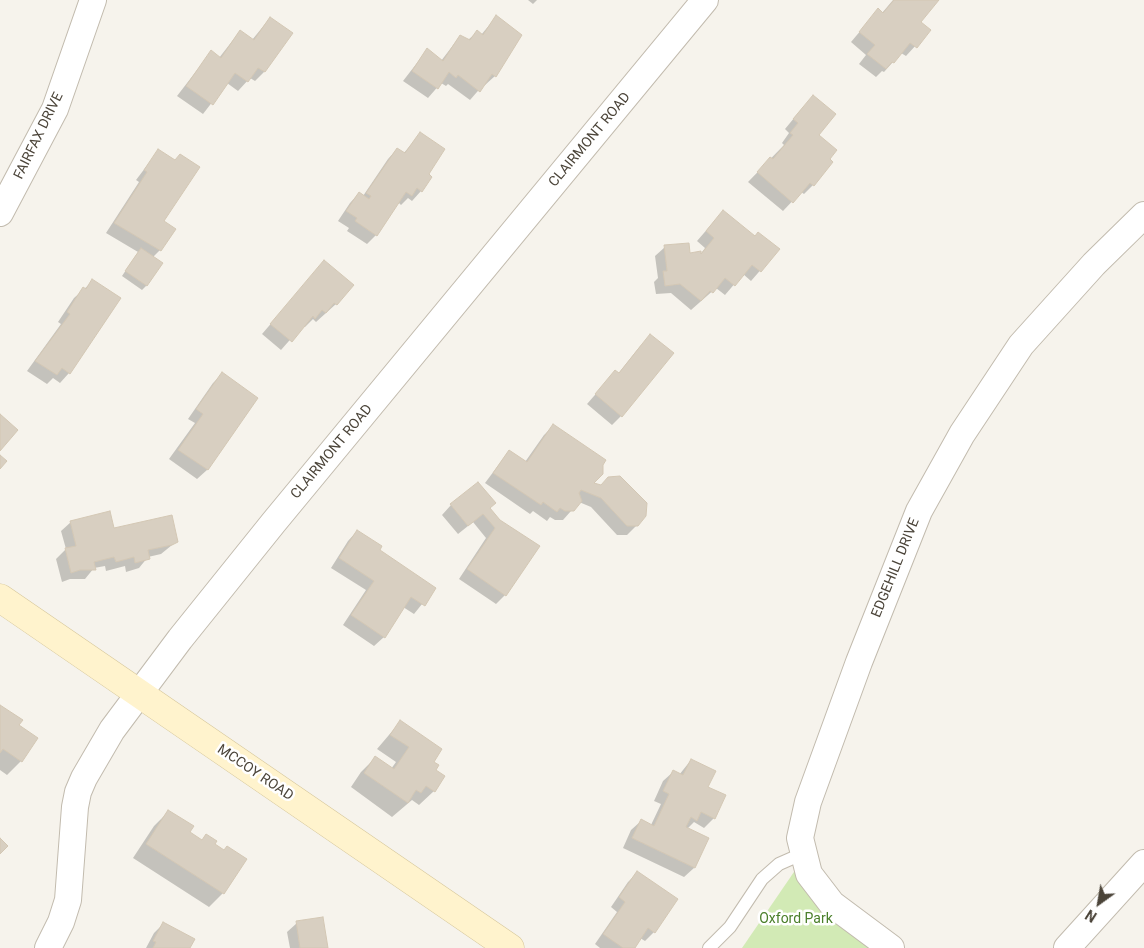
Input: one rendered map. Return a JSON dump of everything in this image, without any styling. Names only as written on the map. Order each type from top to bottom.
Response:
[{"type":"main road","name":"MCCOY ROAD","points":[[0,598],[510,948]]},
{"type":"street","name":"FAIRFAX DRIVE","points":[[0,213],[56,109],[93,0]]},
{"type":"street","name":"CLAIRMONT ROAD","points":[[48,948],[61,922],[68,900],[75,807],[78,792],[112,730],[138,693],[274,522],[705,0]]},
{"type":"street","name":"EDGEHILL DRIVE","points":[[892,948],[832,904],[809,874],[800,838],[808,802],[859,662],[919,511],[962,434],[1022,345],[1094,264],[1144,214]]},
{"type":"street","points":[[1067,948],[1144,863]]},
{"type":"lane","points":[[709,948],[730,928],[762,879],[779,864],[804,854]]},
{"type":"green space","name":"Oxford Park","points":[[796,869],[877,948],[742,948]]},
{"type":"building","points":[[894,0],[939,0],[921,22],[931,30],[917,48],[910,43],[894,63],[892,62],[886,69],[867,54],[875,45],[859,32],[878,8],[883,13]]},
{"type":"building","points":[[496,15],[522,35],[496,77],[492,74],[480,92],[458,75],[456,78],[449,72],[438,89],[412,71],[427,48],[443,61],[460,35],[470,40],[477,30],[483,35]]},
{"type":"building","points":[[270,17],[293,33],[265,72],[258,68],[248,82],[235,73],[213,105],[186,86],[211,50],[221,58],[240,30],[254,40]]},
{"type":"building","points":[[813,95],[836,114],[819,135],[837,150],[830,159],[833,162],[814,186],[810,183],[793,203],[757,172],[770,157],[773,159],[793,135],[790,133],[798,123],[793,119]]},
{"type":"building","points":[[420,132],[445,149],[429,174],[432,177],[422,192],[417,188],[412,196],[406,192],[377,236],[355,221],[357,218],[346,211],[359,192],[369,199],[371,196],[366,193],[397,148],[405,153]]},
{"type":"building","points":[[158,149],[175,160],[180,154],[200,167],[164,221],[176,229],[161,251],[114,223],[147,172],[144,170]]},
{"type":"building","points":[[723,210],[755,236],[758,232],[780,249],[761,272],[752,265],[735,286],[725,278],[713,293],[710,291],[701,301],[680,284],[665,286],[663,271],[667,271],[664,245],[689,243],[690,253],[701,251],[701,254],[714,238],[706,231]]},
{"type":"building","points":[[141,248],[163,263],[147,286],[125,271]]},
{"type":"building","points":[[324,260],[354,285],[337,305],[334,303],[326,313],[322,310],[315,319],[313,316],[292,342],[270,324]]},
{"type":"building","points":[[92,279],[121,298],[70,374],[62,368],[57,375],[35,361],[70,314],[67,312],[83,287],[86,289]]},
{"type":"building","points":[[650,334],[674,353],[622,417],[595,394],[615,370],[619,373]]},
{"type":"building","points":[[222,372],[258,398],[208,470],[178,450],[203,414],[196,409]]},
{"type":"building","points":[[0,414],[18,430],[0,451]]},
{"type":"building","points":[[553,424],[606,460],[603,465],[603,474],[594,483],[601,485],[608,477],[620,476],[647,503],[646,516],[638,526],[627,526],[601,498],[581,490],[579,493],[582,501],[574,511],[565,511],[560,508],[557,512],[543,502],[541,505],[493,473],[509,450],[527,462]]},
{"type":"building","points":[[0,455],[7,461],[0,469]]},
{"type":"building","points":[[478,482],[496,503],[490,508],[500,520],[540,546],[506,596],[467,569],[495,528],[483,514],[468,526],[450,504]]},
{"type":"building","points":[[110,511],[114,528],[172,515],[178,542],[148,550],[150,559],[135,563],[134,557],[116,562],[114,557],[94,562],[96,570],[80,570],[71,573],[65,548],[76,546],[70,521]]},
{"type":"building","points":[[357,530],[382,546],[380,550],[436,588],[425,606],[411,597],[385,638],[351,615],[374,581],[339,558]]},
{"type":"building","points":[[0,705],[23,720],[19,725],[38,738],[22,762],[3,749],[0,753]]},
{"type":"building","points":[[400,720],[442,749],[434,762],[439,765],[436,770],[445,776],[435,792],[426,786],[421,793],[416,790],[408,803],[364,773],[375,756],[394,769],[409,747],[390,735]]},
{"type":"building","points":[[691,759],[716,771],[708,787],[726,795],[715,819],[701,812],[697,821],[691,817],[686,827],[709,838],[695,868],[632,838],[641,819],[654,826],[669,794],[663,791],[673,770],[683,775]]},
{"type":"building","points":[[168,810],[194,826],[190,832],[202,840],[206,834],[217,841],[215,844],[224,850],[227,846],[247,859],[224,894],[146,844]]},
{"type":"building","points":[[0,838],[8,846],[0,854]]},
{"type":"building","points":[[637,871],[678,899],[655,933],[648,928],[635,948],[623,948],[603,934],[625,902],[619,897]]},
{"type":"building","points":[[323,917],[328,948],[300,948],[296,921]]},
{"type":"building","points":[[163,922],[195,939],[190,948],[153,948],[156,942],[153,941]]}]
